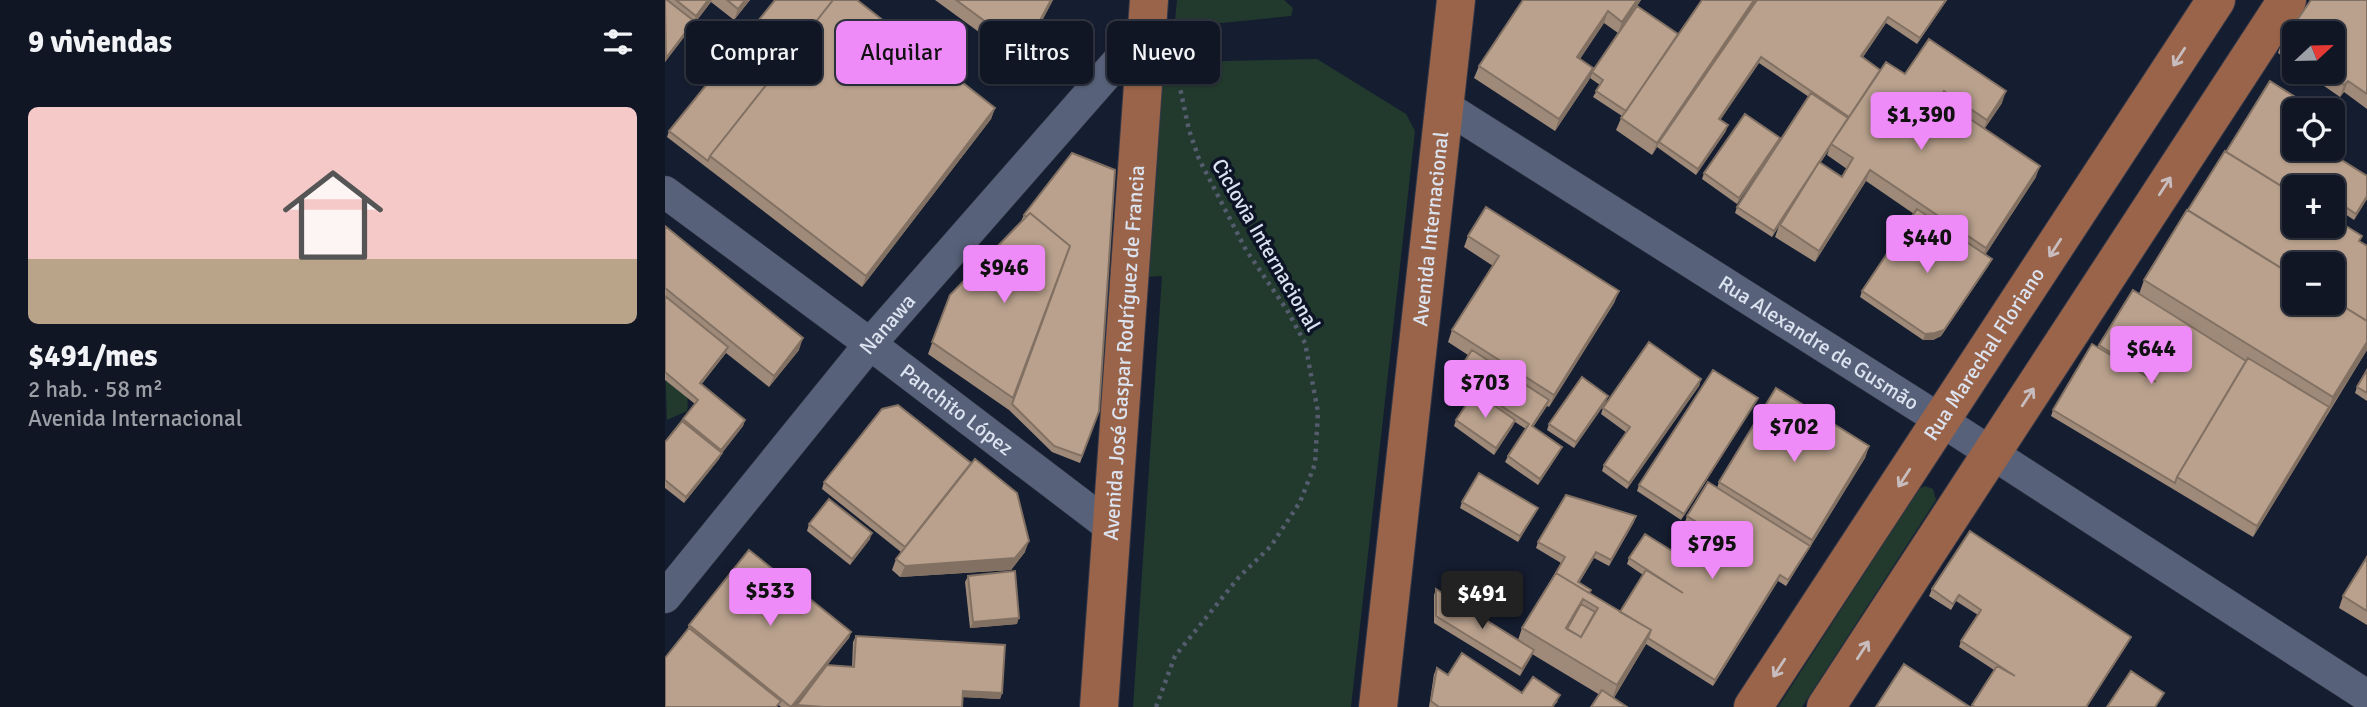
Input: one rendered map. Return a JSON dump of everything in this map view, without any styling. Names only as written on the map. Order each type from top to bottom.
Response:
[{"type":"main road","name":"Avenida Internacional","points":[[1378,707],[1456,0]]},
{"type":"main road","name":"Rua Marechal Floriano","points":[[1753,707],[2216,0]]},
{"type":"main road","points":[[1826,707],[2287,0]]},
{"type":"main road","name":"Avenida José Gaspar Rodríguez de Francia","points":[[1099,707],[1148,13]]},
{"type":"main road","points":[[2093,190],[2141,223]]},
{"type":"street","name":"Nanawa","points":[[665,597],[870,344],[1148,13]]},
{"type":"street","name":"Rua Alexandre de Gusmão","points":[[1446,107],[1942,421],[2367,696]]},
{"type":"street","name":"Panchito López","points":[[665,192],[1112,528]]},
{"type":"path","name":"Ciclovia Internacional","points":[[1156,707],[1175,656],[1239,577],[1271,546],[1300,502],[1315,464],[1318,412],[1305,343],[1287,310],[1246,250],[1199,159],[1189,130],[1181,84]]},
{"type":"green space","points":[[1177,0],[1284,0],[1293,8],[1291,16],[1220,23],[1175,21]]},
{"type":"green space","points":[[1317,59],[1406,114],[1415,131],[1351,707],[1133,707],[1162,276],[1145,277],[1144,84],[1220,84],[1220,62]]},
{"type":"green space","points":[[665,364],[683,385],[688,404],[687,411],[667,420]]},
{"type":"green space","points":[[1925,486],[1933,489],[1936,500],[1802,707],[1778,707],[1919,489]]},
{"type":"building","points":[[667,0],[694,21],[686,21],[686,32],[666,58]]},
{"type":"building","points":[[676,0],[708,0],[696,16]]},
{"type":"building","points":[[727,0],[745,0],[738,9]]},
{"type":"building","points":[[775,0],[833,0],[816,21],[758,21]]},
{"type":"building","points":[[833,0],[857,0],[884,21],[836,21],[836,84],[964,84],[995,108],[866,276],[710,156],[767,84],[822,84],[822,21],[816,21]]},
{"type":"building","points":[[956,0],[1051,0],[1040,21],[985,21]]},
{"type":"building","points":[[1523,0],[1637,0],[1622,22],[1608,11],[1577,57],[1593,68],[1559,119],[1479,66]]},
{"type":"building","points":[[1702,0],[1754,0],[1657,143],[1621,118]]},
{"type":"building","points":[[1757,0],[1946,0],[1920,38],[1888,17],[1861,56],[1880,70],[1849,117],[1761,57],[1719,119],[1728,125],[1698,169],[1659,142]]},
{"type":"building","points":[[2311,0],[2367,0],[2367,94],[2348,81],[2345,84],[2345,21],[2296,21]]},
{"type":"building","points":[[1637,6],[1678,34],[1626,111],[1596,91],[1603,80],[1592,72]]},
{"type":"building","points":[[1929,39],[2006,91],[1987,120],[1944,91],[1939,98],[2040,166],[1986,248],[1870,170],[1819,251],[1780,225],[1819,162],[1842,177],[1853,158],[1831,144],[1886,62],[1905,74]]},
{"type":"building","points":[[2270,81],[2297,98],[2282,98],[2282,161],[2343,161],[2367,176],[2367,196],[2356,214],[2345,207],[2345,175],[2282,175],[2282,187],[2226,152]]},
{"type":"building","points":[[707,84],[767,84],[708,161],[669,131]]},
{"type":"building","points":[[1811,93],[1848,118],[1774,231],[1737,207]]},
{"type":"building","points":[[1745,114],[1780,138],[1739,198],[1704,173]]},
{"type":"building","points":[[2225,151],[2282,187],[2282,238],[2345,238],[2345,225],[2362,236],[2359,241],[2367,246],[2367,321],[2345,307],[2345,252],[2282,252],[2282,269],[2188,210]]},
{"type":"building","points":[[1072,153],[1115,170],[1099,411],[1082,456],[1054,446],[1012,404],[1070,246],[1030,213],[1026,217],[1024,215]]},
{"type":"building","points":[[1486,207],[1619,291],[1554,395],[1452,330],[1499,256],[1468,236]]},
{"type":"building","points":[[1917,209],[1992,259],[1944,330],[1935,333],[1925,334],[1862,291]]},
{"type":"building","points":[[2187,210],[2282,269],[2282,315],[2345,315],[2345,307],[2367,321],[2367,342],[2333,397],[2144,280]]},
{"type":"building","points":[[1030,213],[1070,246],[1013,398],[932,342],[950,295]]},
{"type":"building","points":[[665,226],[803,338],[774,376],[665,288]]},
{"type":"building","points":[[2133,290],[2246,361],[2175,483],[2053,410],[2092,344],[2156,382],[2099,345]]},
{"type":"building","points":[[665,296],[728,347],[700,383],[745,420],[721,450],[683,419],[698,400],[665,372]]},
{"type":"building","points":[[1649,342],[1701,379],[1629,483],[1604,465],[1630,427],[1603,408]]},
{"type":"building","points":[[1472,350],[1549,400],[1532,426],[1562,447],[1540,479],[1508,456],[1529,424],[1455,376]]},
{"type":"building","points":[[2248,358],[2329,407],[2257,526],[2177,477]]},
{"type":"building","points":[[1713,370],[1758,398],[1684,514],[1639,485]]},
{"type":"building","points":[[2367,370],[2367,393],[2357,387]]},
{"type":"building","points":[[1582,377],[1608,396],[1576,442],[1549,424]]},
{"type":"building","points":[[1776,388],[1869,446],[1812,540],[1719,482]]},
{"type":"building","points":[[1475,392],[1515,420],[1496,448],[1456,420]]},
{"type":"building","points":[[898,405],[971,463],[905,547],[824,482],[882,409]]},
{"type":"building","points":[[682,421],[722,453],[686,497],[665,480],[665,442]]},
{"type":"building","points":[[975,459],[1017,493],[1029,541],[1015,558],[905,566],[896,559]]},
{"type":"building","points":[[1479,473],[1538,508],[1520,536],[1462,502]]},
{"type":"building","points":[[1708,482],[1810,546],[1788,580],[1780,575],[1715,680],[1648,638],[1651,630],[1620,612],[1646,570],[1683,593],[1629,558],[1645,534],[1690,562],[1709,530],[1687,516]]},
{"type":"building","points":[[1566,495],[1636,516],[1611,560],[1596,552],[1578,582],[1591,590],[1589,593],[1556,573],[1565,557],[1538,542]]},
{"type":"building","points":[[829,499],[872,533],[852,559],[809,524]]},
{"type":"building","points":[[1970,531],[2131,637],[2086,707],[1972,705],[1997,666],[2015,676],[1961,641],[1981,610],[1959,595],[1953,604],[1932,589]]},
{"type":"building","points":[[749,550],[851,632],[791,707],[689,625]]},
{"type":"building","points":[[2367,557],[2367,611],[2343,596]]},
{"type":"building","points":[[1015,571],[1019,618],[973,622],[968,576]]},
{"type":"building","points":[[1556,573],[1651,630],[1617,685],[1522,628]],"holes":[[[1583,599],[1598,608],[1581,637],[1566,628]]]},
{"type":"building","points":[[1436,589],[1534,650],[1522,669],[1436,616]]},
{"type":"building","points":[[1581,604],[1595,612],[1581,637],[1567,629]]},
{"type":"building","points":[[689,628],[781,701],[776,707],[665,707],[665,658]]},
{"type":"building","points":[[856,636],[1005,645],[1002,693],[963,691],[962,707],[797,705],[827,665],[854,667]]},
{"type":"building","points":[[1462,653],[1522,693],[1533,677],[1560,695],[1552,707],[1439,707],[1431,701],[1437,668],[1448,675]]},
{"type":"building","points":[[1904,664],[1970,707],[1876,707]]},
{"type":"building","points":[[2131,671],[2164,693],[2155,707],[2107,707]]},
{"type":"building","points":[[1602,690],[1627,707],[1591,707]]}]
